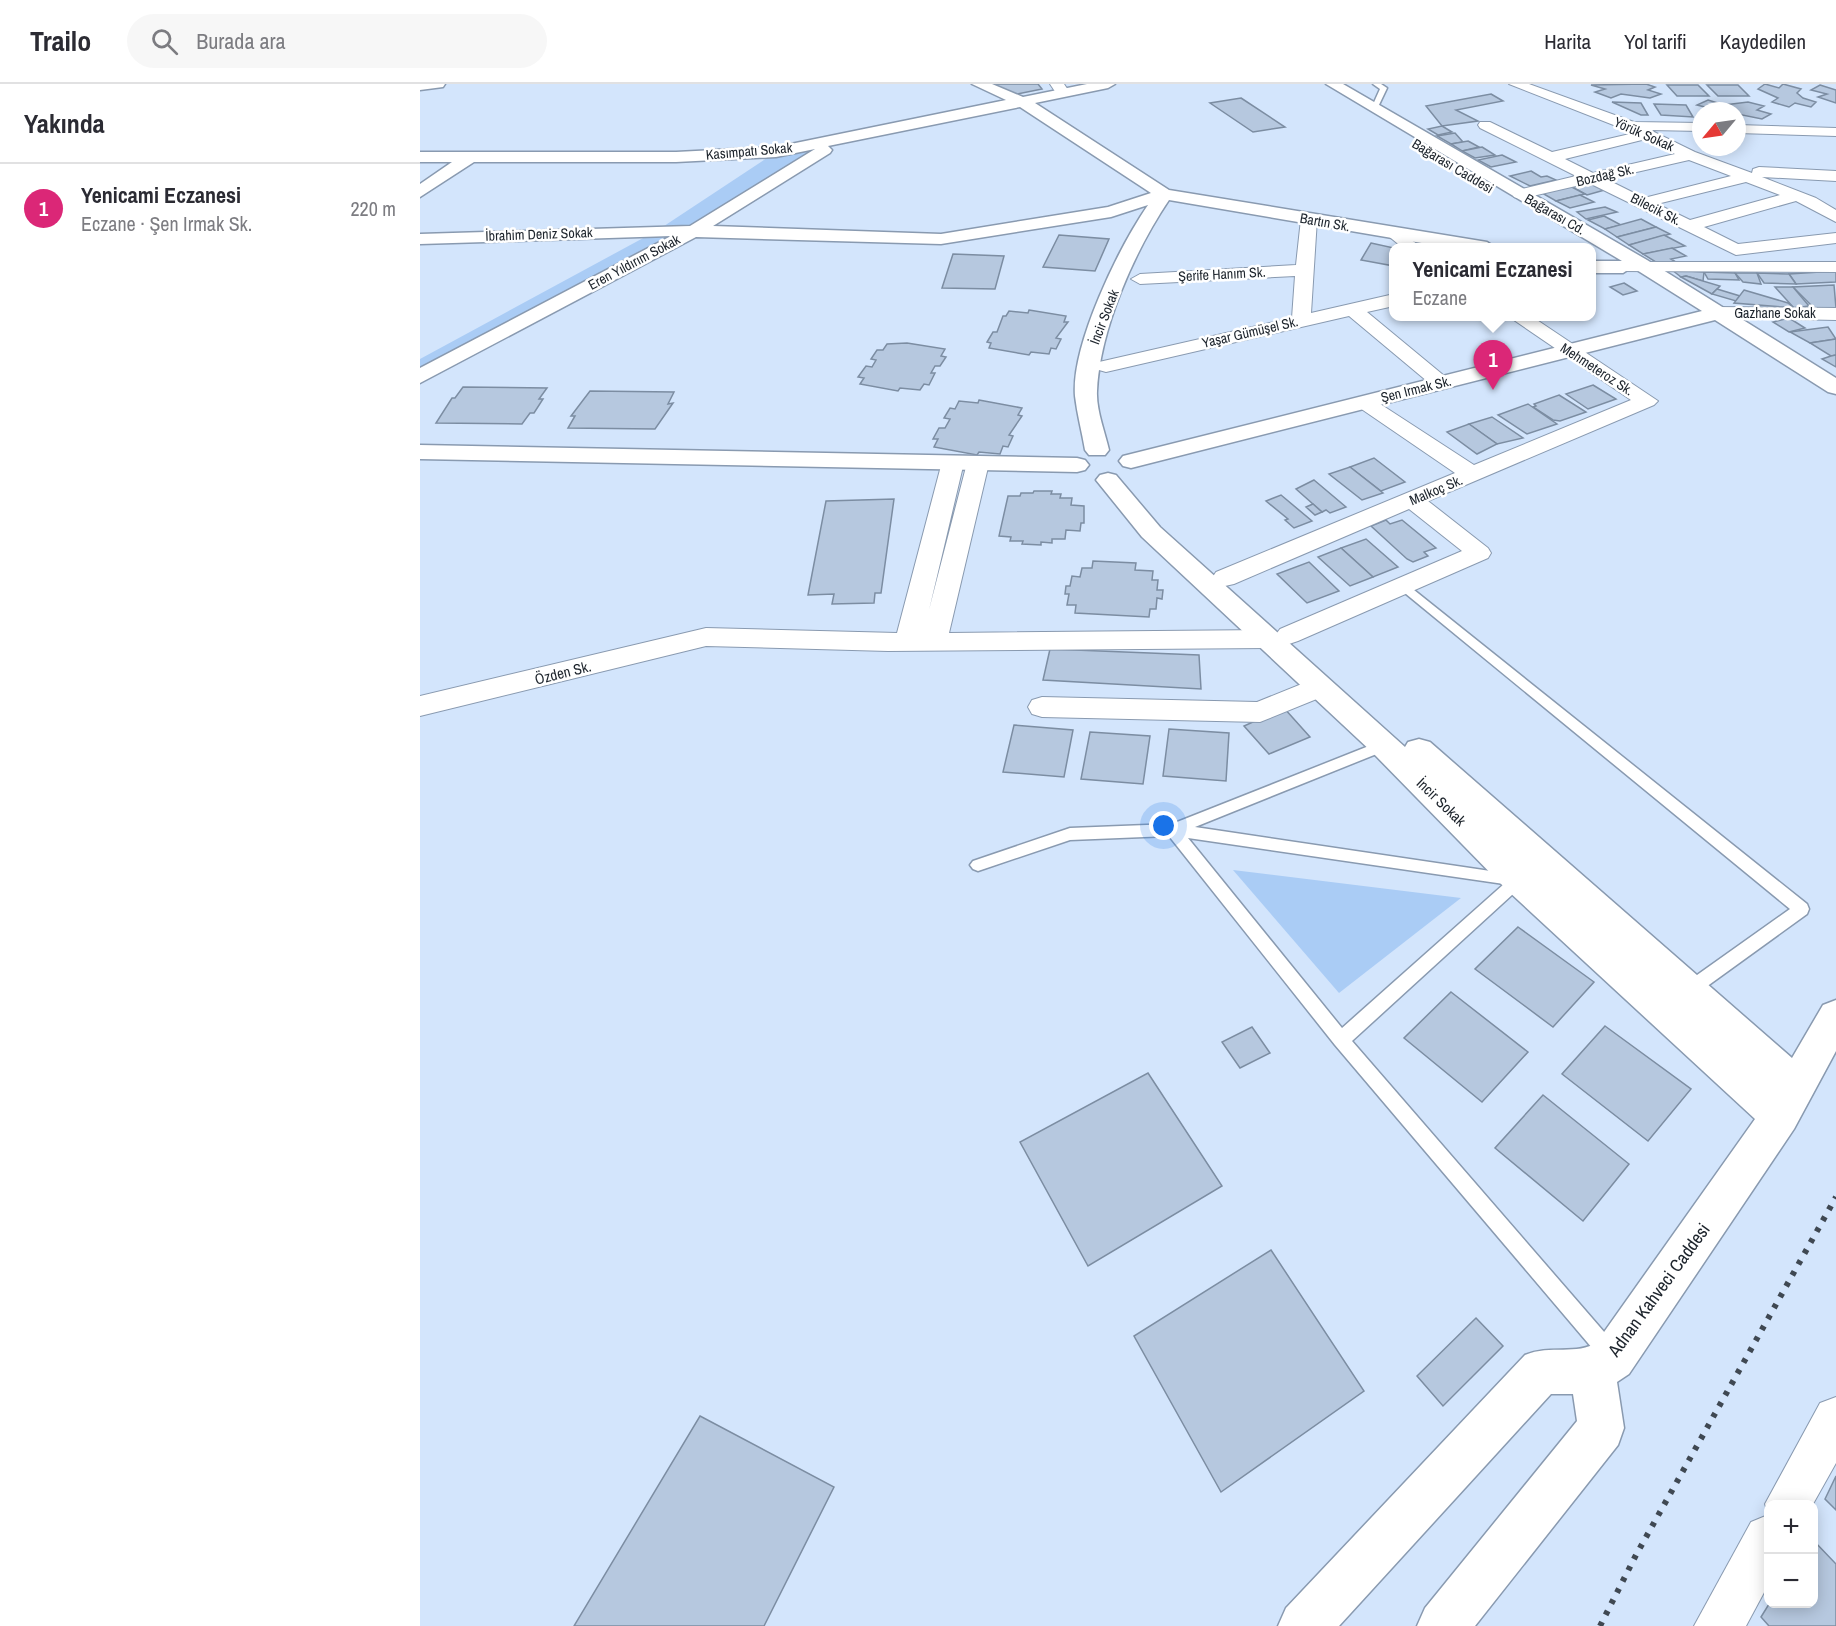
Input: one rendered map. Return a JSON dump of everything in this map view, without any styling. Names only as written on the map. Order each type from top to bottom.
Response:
[{"type":"main road","points":[[979,84],[1023,102],[1164,194]]},
{"type":"main road","name":"Kasımpatı Sokak","points":[[420,158],[676,157],[776,152],[1023,102],[1060,89],[1108,84]]},
{"type":"main road","name":"Bağarası Caddesi","points":[[1316,84],[1368,110],[1583,243]]},
{"type":"main road","name":"Bağarası Cd.","points":[[1333,84],[1368,110],[1520,194],[1644,267],[1707,316],[1836,387]]},
{"type":"main road","name":"Eren Yıldırım Sokak","points":[[420,377],[695,230],[843,139]]},
{"type":"main road","points":[[747,171],[776,152]]},
{"type":"main road","points":[[422,190],[470,157]]},
{"type":"main road","name":"Bartın Sk.","points":[[1164,194],[1454,243]]},
{"type":"main road","name":"İbrahim Deniz Sokak","points":[[420,239],[695,230],[941,239],[1111,212],[1164,194]]},
{"type":"main road","name":"İncir Sokak","points":[[1131,301],[1168,211],[1164,194]]},
{"type":"main road","name":"İncir Sokak","points":[[1101,450],[1086,394],[1093,340],[1139,231],[1164,194]]},
{"type":"main road","name":"Eren Yıldırım Sokak","points":[[420,359],[658,230],[688,210]]},
{"type":"main road","name":"Bağarası Caddesi","points":[[1596,251],[1707,316],[1836,404]]},
{"type":"main road","points":[[1596,267],[1623,267]]},
{"type":"main road","name":"Şen Irmak Sk.","points":[[1119,473],[1364,402],[1707,316]]},
{"type":"main road","name":"İncir Sokak","points":[[1101,450],[1106,366],[1114,344]]},
{"type":"main road","points":[[420,452],[1077,465],[1083,456],[1101,450]]},
{"type":"main road","name":"İncir Sokak","points":[[1101,450],[1121,453],[1119,473],[1151,532],[1278,637],[1689,990],[1789,1101]]},
{"type":"main road","name":"İncir Sokak","points":[[1077,465],[1083,475],[1090,478],[1119,473]]},
{"type":"main road","name":"İncir Sokak","points":[[1119,473],[1155,520],[1225,578],[1319,687],[1384,746],[1519,880],[1789,1101]]},
{"type":"main road","name":"Adnan Kahveci Caddesi","points":[[1603,1365],[1789,1101],[1836,1016]]},
{"type":"main road","points":[[1304,1626],[1541,1371],[1603,1365],[1601,1428],[1443,1626]]},
{"type":"street","name":"Yörük Sokak","points":[[1516,84],[1531,87],[1626,124],[1690,154],[1748,166],[1836,217]]},
{"type":"street","points":[[1626,124],[1692,127]]},
{"type":"street","name":"Bilecik Sk.","points":[[1485,125],[1594,177],[1736,250],[1836,237]]},
{"type":"street","points":[[1746,129],[1836,132]]},
{"type":"street","points":[[1748,166],[1767,130]]},
{"type":"street","points":[[1809,131],[1823,147]]},
{"type":"street","points":[[1552,157],[1646,135]]},
{"type":"street","name":"Bozdağ Sk.","points":[[1520,194],[1690,154]]},
{"type":"street","points":[[1643,203],[1748,166],[1836,176]]},
{"type":"street","points":[[1689,226],[1803,199],[1836,202]]},
{"type":"street","points":[[1301,320],[1309,219]]},
{"type":"street","points":[[1395,234],[1408,243]]},
{"type":"street","points":[[1623,267],[1836,267]]},
{"type":"street","name":"Şerife Hanım Sk.","points":[[1140,279],[1305,270]]},
{"type":"street","name":"Yaşar Gümüşel Sk.","points":[[1106,366],[1389,301]]},
{"type":"street","points":[[1352,309],[1441,383]]},
{"type":"street","name":"Gazhane Sokak","points":[[1707,316],[1836,314]]},
{"type":"street","name":"Mehmeteroz Sk.","points":[[1524,321],[1647,401]]},
{"type":"street","name":"Malkoç Sk.","points":[[1225,578],[1647,401]]},
{"type":"street","points":[[1364,402],[1473,475]]},
{"type":"street","points":[[908,642],[952,462]]},
{"type":"street","points":[[934,642],[978,463]]},
{"type":"street","points":[[1278,637],[1479,554],[1412,500]]},
{"type":"street","name":"Özden Sk.","points":[[420,706],[706,638],[934,642],[1278,637]]},
{"type":"street","points":[[1042,706],[1260,712],[1319,687]]},
{"type":"street","points":[[1790,1500],[1836,1419]]},
{"type":"street","points":[[1719,1626],[1764,1546]]},
{"type":"lane","points":[[1368,110],[1384,88],[1376,84]]},
{"type":"lane","points":[[1404,586],[1801,909],[1689,990]]},
{"type":"lane","points":[[1173,830],[1384,746]]},
{"type":"lane","points":[[1173,830],[1603,1365]]},
{"type":"lane","points":[[978,865],[1070,834],[1173,830],[1519,880]]},
{"type":"lane","points":[[1341,1040],[1519,880]]},
{"type":"shaded area","points":[[843,139],[695,230],[420,377],[420,359],[658,230],[776,152]]},
{"type":"shaded area","points":[[1233,870],[1461,898],[1339,993]]},
{"type":"building","points":[[989,84],[1038,84],[1042,89],[1012,95]]},
{"type":"building","points":[[1646,84],[1655,87],[1648,90],[1661,94],[1650,98],[1621,94],[1611,98],[1595,92],[1605,89],[1591,85]]},
{"type":"building","points":[[1765,84],[1779,88],[1783,84],[1801,89],[1797,93],[1803,98],[1816,102],[1811,107],[1795,103],[1789,107],[1772,102],[1778,98],[1758,89]]},
{"type":"building","points":[[1667,85],[1698,85],[1709,96],[1677,96]]},
{"type":"building","points":[[1707,85],[1738,85],[1749,96],[1718,96]]},
{"type":"building","points":[[1820,85],[1836,90],[1836,103],[1818,97],[1827,94],[1811,90]]},
{"type":"building","points":[[1491,94],[1503,101],[1456,110],[1478,121],[1442,126],[1426,106]]},
{"type":"building","points":[[1241,98],[1285,127],[1253,132],[1210,103]]},
{"type":"building","points":[[1612,102],[1641,103],[1648,115],[1641,115]]},
{"type":"building","points":[[1746,102],[1764,106],[1757,110],[1771,114],[1762,119],[1746,116]]},
{"type":"building","points":[[1654,104],[1686,105],[1692,117],[1661,115]]},
{"type":"building","points":[[1442,126],[1452,132],[1438,135],[1428,129]]},
{"type":"building","points":[[1455,133],[1463,142],[1451,144],[1437,136]]},
{"type":"building","points":[[1468,141],[1479,147],[1462,151],[1451,144]]},
{"type":"building","points":[[1482,147],[1495,155],[1475,158],[1462,151]]},
{"type":"building","points":[[1502,155],[1516,162],[1491,167],[1478,160]]},
{"type":"building","points":[[1531,171],[1541,177],[1547,176],[1556,180],[1530,186],[1510,176]]},
{"type":"building","points":[[1590,181],[1608,189],[1587,195],[1570,186]]},
{"type":"building","points":[[1570,186],[1585,194],[1556,201],[1542,193]]},
{"type":"building","points":[[1580,195],[1594,202],[1570,208],[1556,201]]},
{"type":"building","points":[[1605,207],[1617,212],[1586,219],[1577,212]]},
{"type":"building","points":[[1604,216],[1621,225],[1605,229],[1588,220]]},
{"type":"building","points":[[1641,219],[1656,227],[1617,237],[1605,229]]},
{"type":"building","points":[[1656,227],[1670,234],[1629,245],[1617,237]]},
{"type":"building","points":[[1059,235],[1109,239],[1095,271],[1043,267]]},
{"type":"building","points":[[1664,235],[1685,246],[1643,254],[1629,245]]},
{"type":"building","points":[[1371,243],[1389,247],[1389,265],[1361,260]]},
{"type":"building","points":[[1672,248],[1686,256],[1671,259],[1679,264],[1659,264],[1643,254]]},
{"type":"building","points":[[953,254],[1004,256],[995,289],[942,288]]},
{"type":"building","points":[[1672,270],[1704,272],[1703,281],[1686,276],[1681,277]]},
{"type":"building","points":[[1836,271],[1836,282],[1796,284],[1789,274]]},
{"type":"building","points":[[1704,272],[1735,273],[1739,280],[1708,279]]},
{"type":"building","points":[[1735,273],[1757,273],[1761,284],[1743,282]]},
{"type":"building","points":[[1757,273],[1789,274],[1796,284],[1764,283]]},
{"type":"building","points":[[1686,276],[1720,286],[1712,294],[1681,277]]},
{"type":"building","points":[[1624,283],[1637,291],[1623,295],[1610,287]]},
{"type":"building","points":[[1834,285],[1836,308],[1814,308],[1793,287]]},
{"type":"building","points":[[1775,287],[1793,287],[1809,306],[1794,308]]},
{"type":"building","points":[[1717,289],[1740,296],[1736,301],[1712,294]]},
{"type":"building","points":[[1744,290],[1788,303],[1794,308],[1734,303]]},
{"type":"building","points":[[1029,310],[1066,316],[1064,322],[1068,322],[1056,338],[1061,339],[1056,349],[1051,348],[1049,354],[1031,352],[1029,355],[989,348],[991,343],[987,342],[993,332],[997,332],[1003,316],[1006,316],[1009,311],[1028,313]]},
{"type":"building","points":[[1789,318],[1805,328],[1789,332],[1773,322]]},
{"type":"building","points":[[1828,327],[1836,339],[1810,343],[1790,332]]},
{"type":"building","points":[[1836,339],[1836,355],[1831,356],[1810,343]]},
{"type":"building","points":[[907,343],[945,349],[941,356],[946,357],[940,366],[935,366],[931,373],[935,373],[929,385],[924,384],[920,390],[900,388],[898,391],[860,384],[864,378],[858,377],[866,366],[872,367],[876,360],[871,359],[877,350],[883,350],[887,344]]},
{"type":"building","points":[[1836,355],[1836,367],[1822,359],[1831,356]]},
{"type":"building","points":[[1593,385],[1616,399],[1588,409],[1566,394]]},
{"type":"building","points":[[463,387],[547,388],[539,399],[543,399],[534,413],[530,413],[522,424],[436,423],[452,398],[455,398]]},
{"type":"building","points":[[590,391],[674,392],[668,404],[673,403],[655,429],[568,428],[575,416],[571,416]]},
{"type":"building","points":[[1559,395],[1586,412],[1560,421],[1553,420],[1533,407],[1536,406],[1534,404]]},
{"type":"building","points":[[979,400],[1022,408],[1018,415],[1022,416],[1009,435],[1013,436],[1008,447],[1003,446],[1000,454],[979,452],[977,455],[934,447],[938,439],[933,439],[939,428],[945,428],[950,419],[944,418],[950,408],[955,409],[959,401],[978,403]]},
{"type":"building","points":[[1528,404],[1557,424],[1527,434],[1498,415]]},
{"type":"building","points":[[1492,417],[1523,438],[1497,444],[1469,424]]},
{"type":"building","points":[[1469,424],[1497,444],[1477,454],[1447,432]]},
{"type":"building","points":[[1374,458],[1405,482],[1381,491],[1350,467]]},
{"type":"building","points":[[1350,467],[1383,493],[1362,500],[1329,474]]},
{"type":"building","points":[[1314,480],[1346,507],[1330,513],[1326,510],[1322,512],[1296,489]]},
{"type":"building","points":[[1034,491],[1052,491],[1051,494],[1061,494],[1060,498],[1072,498],[1071,505],[1084,506],[1084,523],[1081,523],[1080,531],[1066,530],[1065,539],[1052,539],[1052,543],[1041,542],[1041,545],[1022,544],[1023,541],[1010,541],[1011,537],[999,536],[1008,496],[1020,496],[1021,493],[1033,493]]},
{"type":"building","points":[[1281,495],[1312,521],[1294,528],[1285,520],[1288,519],[1266,501]]},
{"type":"building","points":[[894,499],[881,593],[875,593],[874,603],[832,604],[834,594],[808,595],[826,501]]},
{"type":"building","points":[[1313,504],[1322,512],[1315,515],[1306,507]]},
{"type":"building","points":[[1386,520],[1390,524],[1402,520],[1436,548],[1424,552],[1428,556],[1413,562],[1407,559],[1371,526]]},
{"type":"building","points":[[1366,539],[1398,567],[1373,577],[1341,548]]},
{"type":"building","points":[[1341,548],[1373,577],[1350,586],[1318,557]]},
{"type":"building","points":[[1093,561],[1136,563],[1135,570],[1153,571],[1152,580],[1158,580],[1157,590],[1163,590],[1162,599],[1157,598],[1156,609],[1150,609],[1149,617],[1075,613],[1076,605],[1067,605],[1069,594],[1065,594],[1066,586],[1070,586],[1072,576],[1080,577],[1082,568],[1092,568]]},
{"type":"building","points":[[1309,562],[1339,591],[1307,603],[1277,574]]},
{"type":"building","points":[[1050,649],[1199,655],[1201,689],[1043,680]]},
{"type":"building","points":[[1284,708],[1310,737],[1269,754],[1244,726]]},
{"type":"building","points":[[1014,725],[1073,730],[1064,777],[1003,772]]},
{"type":"building","points":[[1169,729],[1229,733],[1226,781],[1163,776]]},
{"type":"building","points":[[1090,732],[1150,736],[1143,784],[1081,779]]},
{"type":"building","points":[[1518,927],[1594,982],[1553,1027],[1475,969]]},
{"type":"building","points":[[1451,992],[1528,1052],[1482,1102],[1404,1038]]},
{"type":"building","points":[[1605,1026],[1691,1089],[1648,1141],[1562,1074]]},
{"type":"building","points":[[1252,1027],[1270,1053],[1240,1068],[1222,1042]]},
{"type":"building","points":[[1148,1073],[1222,1186],[1088,1266],[1020,1142]]},
{"type":"building","points":[[1543,1095],[1629,1164],[1583,1221],[1495,1148]]},
{"type":"building","points":[[1271,1250],[1364,1391],[1221,1492],[1134,1336]]},
{"type":"building","points":[[1476,1318],[1503,1346],[1443,1406],[1417,1376]]},
{"type":"building","points":[[700,1416],[834,1487],[764,1626],[574,1626]]},
{"type":"building","points":[[1836,1476],[1836,1510],[1825,1499]]},
{"type":"building","points":[[1818,1545],[1836,1564],[1836,1626],[1769,1626],[1761,1617],[1767,1608],[1818,1608]]},
{"type":"railway","points":[[1600,1626],[1636,1555],[1836,1197]]},
{"type":"place","name":"Yenicami Eczanesi","points":[[1493,390]]}]
